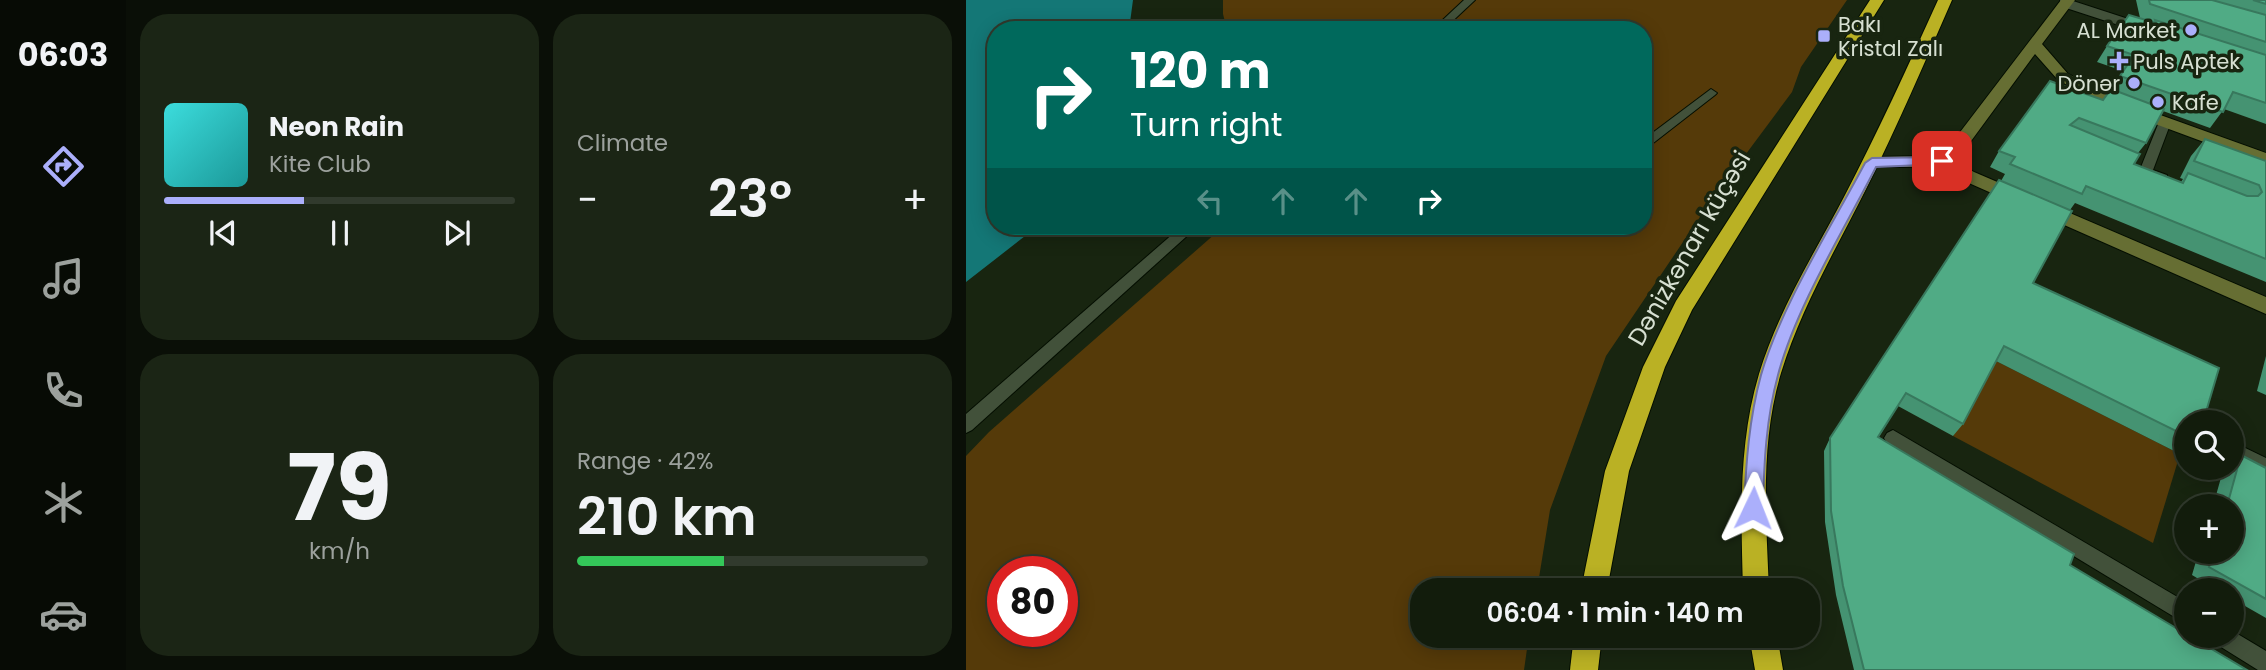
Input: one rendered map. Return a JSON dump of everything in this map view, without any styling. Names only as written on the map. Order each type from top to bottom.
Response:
[{"type":"highway","name":"Dənizkənarı küçəsi","points":[[1596,578],[1617,471],[1654,367],[1683,307],[1877,0]]},
{"type":"highway","points":[[1756,578],[1753,508],[1756,440],[1770,374],[1790,320],[1872,163],[1945,0]]},
{"type":"highway","points":[[1584,670],[1587,648]]},
{"type":"highway","points":[[1765,648],[1769,670]]},
{"type":"street","points":[[1942,161],[1957,148],[2067,2],[2166,36]]},
{"type":"street","points":[[2035,46],[2053,68],[2077,86],[2110,102],[2266,159]]},
{"type":"street","points":[[1872,163],[1942,161],[1968,176],[2266,306]]},
{"type":"lane","points":[[1447,21],[1470,0]]},
{"type":"lane","points":[[1652,140],[1711,93]]},
{"type":"lane","points":[[2165,122],[2140,169],[2172,182]]},
{"type":"lane","points":[[966,425],[1181,235]]},
{"type":"lane","points":[[1893,438],[2174,607]]},
{"type":"lane","points":[[2244,456],[2266,467]]},
{"type":"lane","points":[[2241,648],[2266,663]]},
{"type":"shaded area","points":[[1223,0],[1847,0],[1801,67],[1792,92],[1708,205],[1606,356],[1550,510],[1539,578],[1410,578],[1410,648],[1527,648],[1524,670],[966,670],[966,456],[989,432],[1214,235],[1652,235],[1652,21],[1225,21]]},
{"type":"shaded area","points":[[1994,360],[2174,451],[2174,474],[2153,543],[1953,436]]},
{"type":"water","points":[[966,0],[1133,0],[1130,21],[987,21],[987,235],[1026,235],[966,282]]},
{"type":"building","points":[[2149,0],[2212,0],[2266,15],[2266,42],[2150,4]]},
{"type":"building","points":[[2129,15],[2156,23],[2155,20],[2266,55],[2266,103],[2233,92],[2223,112],[2120,76],[2134,55],[2107,46]]},
{"type":"building","points":[[2050,81],[2103,100],[2111,89],[2164,109],[2146,143],[2079,118],[2070,125],[2140,154],[2134,164],[2183,183],[2188,173],[2247,196],[2258,196],[2262,192],[2259,185],[2194,161],[2205,139],[2266,161],[2266,259],[2086,186],[2082,194],[2010,164],[2015,157],[1999,151]]},
{"type":"building","points":[[1999,180],[2072,211],[2033,283],[2219,368],[2207,410],[2174,410],[2174,430],[2004,346],[1963,424],[1906,393],[1878,437],[2074,554],[2070,565],[2174,627],[2174,648],[2210,648],[2247,670],[1864,670],[1843,586],[1831,511],[1830,438]]},
{"type":"building","points":[[2244,457],[2266,468],[2266,599],[2244,587],[2244,578],[2229,578],[2209,567],[2210,564],[2244,564],[2244,494],[2230,494],[2234,480],[2244,480]]},
{"type":"place","name":"AL Market","points":[[2191,30]]},
{"type":"place","name":"Bakı Kristal Zalı","points":[[1824,36]]},
{"type":"place","name":"Puls Aptek","points":[[2119,61]]},
{"type":"place","name":"Dönər","points":[[2134,83]]},
{"type":"place","name":"Kafe","points":[[2158,102]]},
{"type":"route","points":[[1753,508],[1756,440],[1770,374],[1790,320],[1872,163],[1942,161]]}]
